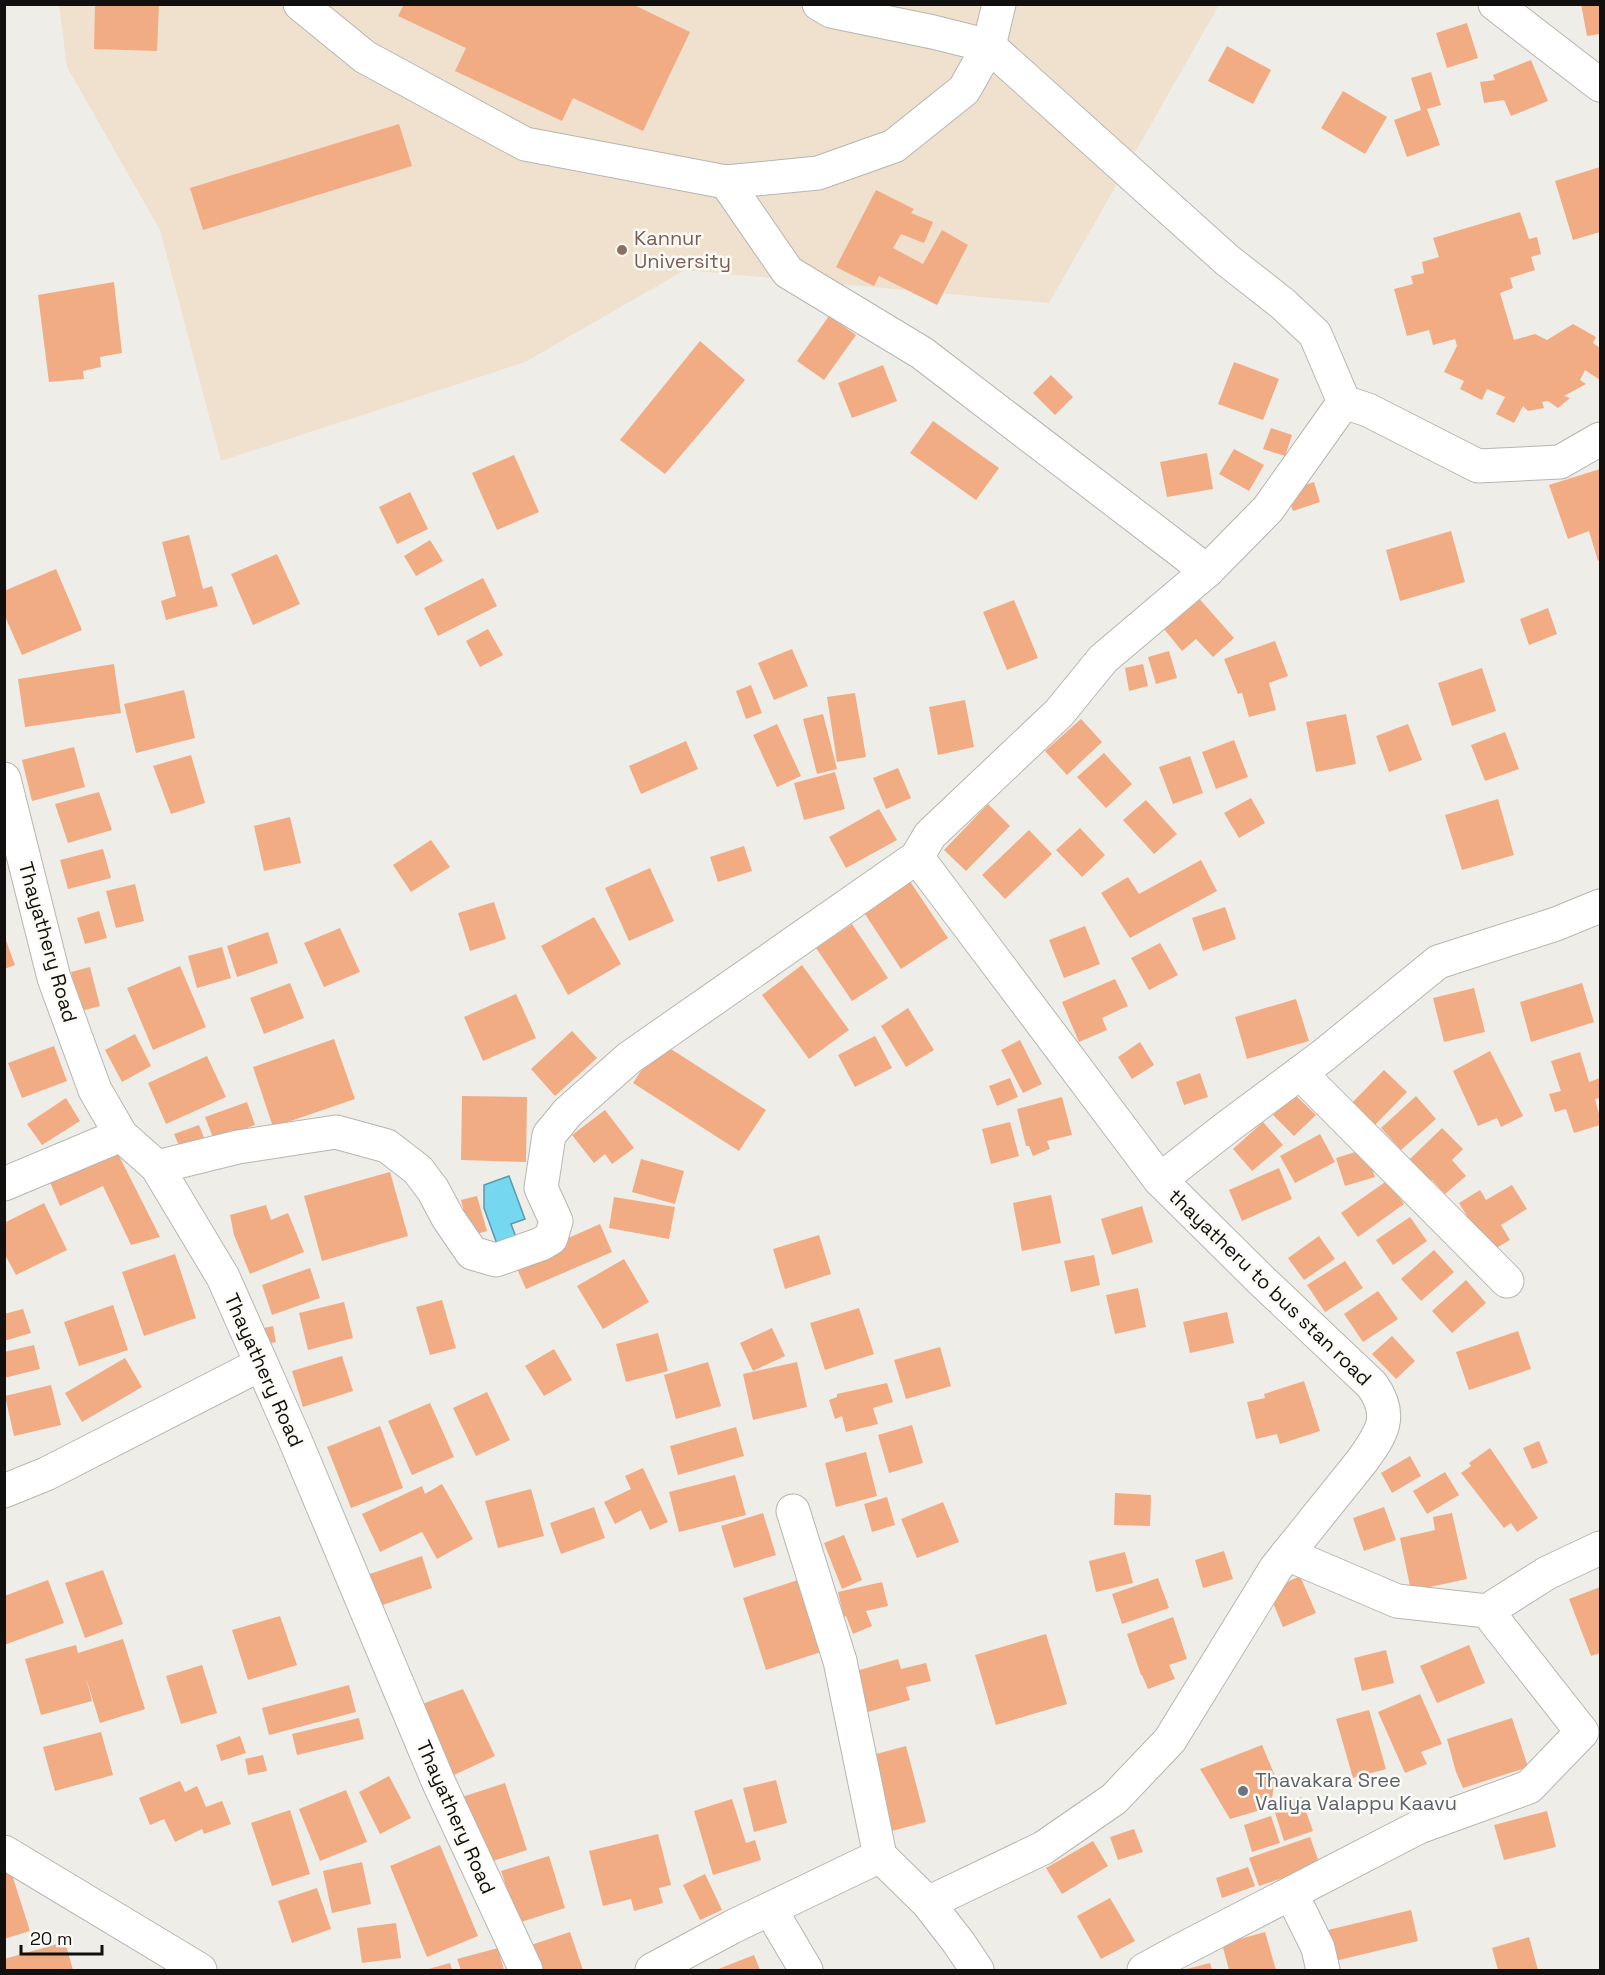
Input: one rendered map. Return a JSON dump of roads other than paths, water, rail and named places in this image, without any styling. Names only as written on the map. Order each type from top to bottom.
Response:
[{"type":"street","points":[[300,4],[365,57],[525,144],[726,182],[818,173],[894,146],[964,90],[989,46],[999,4]]},
{"type":"street","points":[[819,4],[831,11],[989,46],[1227,260],[1283,304],[1315,334],[1344,402],[1368,410],[1478,466],[1560,462],[1600,439]]},
{"type":"street","points":[[1495,4],[1600,85]]},
{"type":"street","points":[[726,182],[788,272],[922,353],[1207,571]]},
{"type":"street","points":[[157,1167],[238,1147],[336,1132],[387,1146],[418,1170],[472,1253],[496,1260],[541,1244],[551,1238],[556,1221],[541,1188],[549,1135],[568,1112],[629,1058],[916,856],[930,835],[1059,713],[1103,659],[1207,571],[1269,510],[1344,402]]},
{"type":"street","name":"Thayathery Road","points":[[4,779],[54,978],[95,1090],[121,1135],[157,1167],[223,1277],[438,1781],[526,1971]]},
{"type":"street","points":[[916,856],[1160,1180]]},
{"type":"street","name":"thayatheru to bus stan road","points":[[928,1903],[1043,1848],[1114,1799],[1170,1740],[1276,1568],[1362,1461],[1375,1443],[1385,1420],[1382,1398],[1372,1385],[1160,1180],[1300,1073],[1438,962],[1556,924],[1600,906]]},
{"type":"street","points":[[1300,1073],[1507,1281]]},
{"type":"street","points":[[4,1184],[121,1135]]},
{"type":"street","points":[[4,1491],[46,1474],[261,1364]]},
{"type":"street","points":[[793,1511],[840,1661],[880,1856],[928,1903],[977,1971]]},
{"type":"street","points":[[1287,1554],[1397,1601],[1487,1611],[1547,1573],[1600,1548]]},
{"type":"street","points":[[1144,1971],[1419,1827],[1529,1787],[1582,1732],[1487,1611]]},
{"type":"street","points":[[4,1852],[200,1971]]},
{"type":"street","points":[[652,1971],[770,1909],[880,1856]]},
{"type":"street","points":[[1291,1893],[1318,1948],[1323,1971]]},
{"type":"street","points":[[770,1909],[806,1971]]},
{"type":"water","points":[[509,1176],[525,1219],[511,1224],[516,1237],[497,1244],[484,1208],[484,1185]]},
{"type":"place","name":"Kannur University","points":[[622,250]]},
{"type":"place","name":"Thavakara Sree Valiya Valappu Kaavu","points":[[1243,1791]]}]
